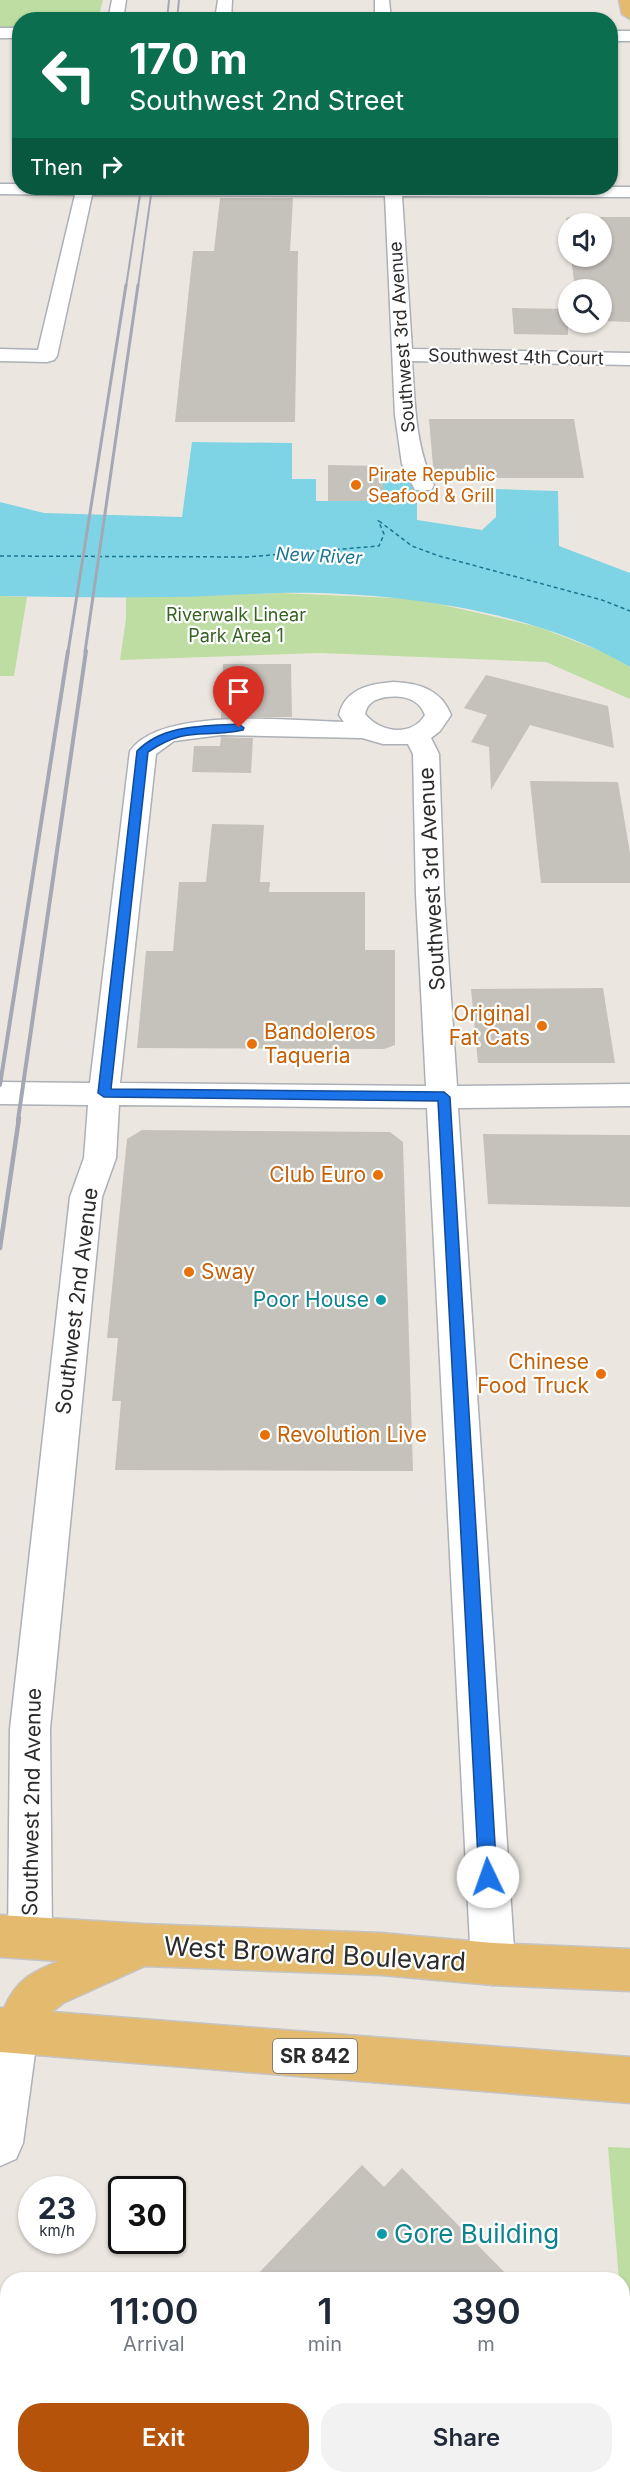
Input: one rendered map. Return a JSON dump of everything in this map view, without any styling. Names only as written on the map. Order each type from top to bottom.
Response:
[{"type":"main road","points":[[626,0],[630,14]]},
{"type":"main road","name":"West Broward Boulevard","points":[[15,1936],[143,1945],[381,1954],[493,1965],[630,1970]]},
{"type":"main road","points":[[8,2030],[28,2004],[47,1988],[143,1945]]},
{"type":"main road","name":"SR 842","points":[[8,2030],[630,2080]]},
{"type":"street","points":[[0,355],[47,356],[82,195]]},
{"type":"street","name":"Southwest 3rd Avenue","points":[[393,195],[405,415],[413,464],[423,484]]},
{"type":"street","name":"Southwest 4th Court","points":[[403,355],[630,358]]},
{"type":"street","points":[[393,689],[420,693],[436,707],[438,715],[435,723],[416,734],[389,737],[365,730],[352,715],[358,700],[379,690],[393,689]]},
{"type":"street","name":"Southwest 2nd Avenue","points":[[15,1936],[30,1729],[86,1197],[99,1158],[104,1093],[142,751],[165,736],[200,729],[365,730]]},
{"type":"street","name":"Southwest 3rd Avenue","points":[[416,734],[426,754],[430,894],[444,1097],[493,1965]]},
{"type":"street","points":[[0,1092],[444,1097],[630,1095]]},
{"type":"street","points":[[0,2143],[8,2030]]},
{"type":"green space","points":[[0,0],[103,0],[100,12],[12,12],[12,28],[0,28]]},
{"type":"green space","name":"Riverwalk Linear Park Area 1","points":[[280,593],[417,599],[539,627],[608,654],[630,667],[630,699],[546,662],[320,653],[120,660],[126,619],[126,597]]},
{"type":"green space","points":[[0,596],[27,597],[14,676],[0,676]]},
{"type":"green space","points":[[608,2147],[630,2148],[630,2272],[618,2272]]},
{"type":"water","name":"New River","points":[[192,442],[292,443],[292,479],[316,479],[316,501],[383,501],[383,469],[417,470],[417,520],[482,530],[496,517],[496,489],[558,491],[559,546],[630,573],[630,667],[592,647],[550,631],[505,618],[413,600],[321,593],[196,597],[0,596],[0,502],[44,513],[182,517]]},
{"type":"building","points":[[220,198],[293,198],[290,251],[298,251],[295,422],[175,422],[193,251],[214,251]]},
{"type":"building","points":[[612,217],[630,217],[630,322],[612,321],[612,279],[574,279],[572,267],[612,267]]},
{"type":"building","points":[[512,308],[558,309],[558,333],[568,333],[568,335],[514,334]]},
{"type":"building","points":[[429,419],[574,419],[584,478],[434,478]]},
{"type":"building","name":"Pirate Republic Seafood & Grill","points":[[328,465],[382,466],[384,501],[328,501]]},
{"type":"building","points":[[223,664],[291,664],[292,717],[221,718]]},
{"type":"building","points":[[486,675],[608,706],[614,748],[530,725],[491,790],[489,747],[471,742],[487,715],[464,708]]},
{"type":"building","points":[[221,737],[253,738],[251,773],[192,772],[194,746],[220,746]]},
{"type":"building","points":[[530,781],[618,782],[630,853],[630,883],[541,883]]},
{"type":"building","points":[[212,824],[264,825],[260,882],[270,882],[269,892],[365,892],[365,950],[395,950],[395,1045],[384,1049],[137,1048],[146,951],[173,951],[179,882],[206,882]]},
{"type":"building","name":"Original Fat Cats","points":[[603,988],[615,1063],[478,1063],[471,989]]},
{"type":"building","points":[[142,1130],[390,1132],[403,1142],[413,1471],[115,1470],[121,1401],[112,1401],[118,1338],[107,1338],[127,1139]]},
{"type":"building","points":[[483,1134],[630,1135],[630,1207],[488,1204]]},
{"type":"building","name":"Gore Building","points":[[362,2165],[384,2187],[402,2168],[504,2272],[260,2272]]},
{"type":"ferry route","points":[[0,556],[247,557],[379,546],[384,534],[378,520]]},
{"type":"ferry route","points":[[379,521],[412,546],[439,556],[602,600],[630,611]]},
{"type":"railway","points":[[168,12],[169,0]]},
{"type":"railway","points":[[178,12],[179,0]]},
{"type":"railway","points":[[126,287],[140,195]]},
{"type":"railway","points":[[138,287],[151,195]]},
{"type":"railway","points":[[68,652],[126,285]]},
{"type":"railway","points":[[85,652],[138,285]]},
{"type":"railway","points":[[0,1085],[68,651]]},
{"type":"railway","points":[[18,1120],[86,651]]},
{"type":"railway","points":[[0,1248],[19,1118]]},
{"type":"place","name":"Pirate Republic Seafood & Grill","points":[[356,485]]},
{"type":"place","name":"Original Fat Cats","points":[[542,1026]]},
{"type":"place","name":"Bandoleros Taqueria","points":[[252,1044]]},
{"type":"place","name":"Club Euro","points":[[378,1175]]},
{"type":"place","name":"Sway","points":[[189,1272]]},
{"type":"place","name":"Poor House","points":[[381,1300]]},
{"type":"place","name":"Chinese Food Truck","points":[[601,1374]]},
{"type":"place","name":"Revolution Live","points":[[265,1435]]},
{"type":"place","name":"Gore Building","points":[[382,2234]]},
{"type":"route","points":[[239,728],[189,730],[165,736],[142,751],[104,1093],[444,1097],[488,1877]]}]
